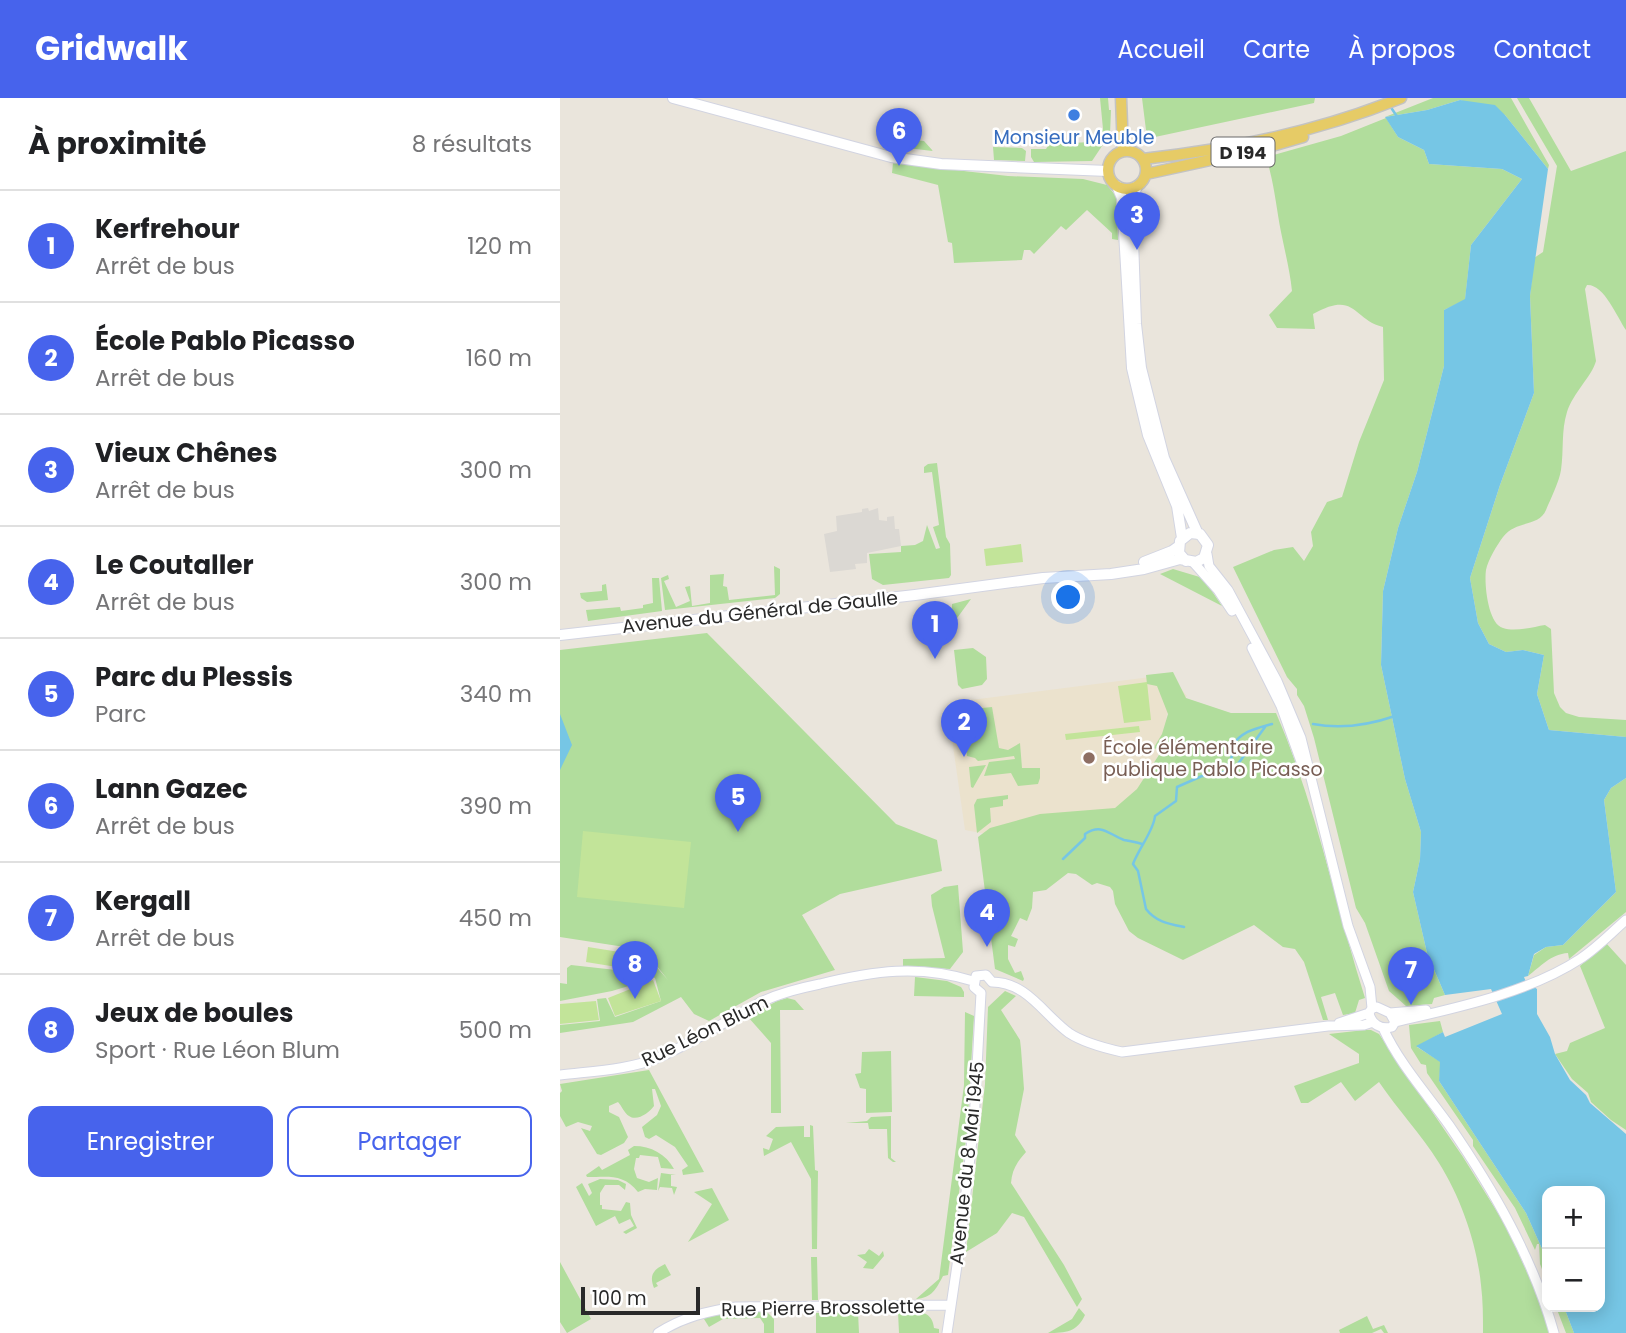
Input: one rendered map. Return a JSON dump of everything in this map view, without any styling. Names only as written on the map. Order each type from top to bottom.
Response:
[{"type":"main road","points":[[673,98],[891,157],[941,164],[1108,171]]},
{"type":"main road","points":[[1121,98],[1123,151]]},
{"type":"main road","name":"D 194","points":[[1143,159],[1245,145],[1336,123],[1397,100]]},
{"type":"main road","name":"D 194","points":[[1146,174],[1283,143],[1331,128],[1336,123]]},
{"type":"main road","points":[[1118,186],[1128,189],[1143,182],[1146,174],[1143,159],[1137,153],[1123,151],[1115,155],[1108,171],[1122,198],[1132,368],[1148,435],[1177,506],[1179,553],[1189,561],[1200,561],[1207,554],[1207,541],[1198,534],[1164,458],[1141,368],[1136,324],[1132,212],[1136,187]]},
{"type":"main road","points":[[1180,542],[1191,533],[1198,534]]},
{"type":"main road","name":"Avenue du Général de Gaulle","points":[[560,635],[912,595],[1139,564],[1156,559],[1180,542]]},
{"type":"main road","name":"Avenue du Général de Gaulle","points":[[1043,578],[1111,574],[1144,569],[1180,559],[1189,561]]},
{"type":"street","points":[[1207,554],[1209,565],[1228,590],[1286,700],[1301,738],[1348,926],[1370,987],[1374,1013],[1390,1026]]},
{"type":"street","points":[[1189,561],[1201,569],[1229,605],[1281,706],[1319,808]]},
{"type":"street","points":[[1374,1013],[1476,1004],[1536,980],[1583,957],[1626,920]]},
{"type":"street","name":"Rue Léon Blum","points":[[560,1075],[628,1067],[659,1058],[762,1002],[805,987],[860,974],[899,970],[942,974],[973,981]]},
{"type":"street","points":[[984,974],[989,976],[992,982],[989,990],[981,993],[974,987],[973,981],[978,975],[984,974]]},
{"type":"street","points":[[992,982],[1004,984],[1028,995],[1069,1033],[1094,1045],[1122,1052],[1328,1027],[1364,1026],[1374,1013]]},
{"type":"street","name":"Avenue du 8 Mai 1945","points":[[947,1333],[974,1122],[981,993]]},
{"type":"street","points":[[1390,1026],[1463,1006]]},
{"type":"street","points":[[1390,1013],[1396,1050],[1473,1161],[1513,1230],[1538,1283],[1554,1333]]},
{"type":"street","name":"Rue Pierre Brossolette","points":[[658,1333],[704,1311],[736,1307],[951,1305]]},
{"type":"shaded area","points":[[868,508],[869,511],[878,508],[879,520],[887,521],[887,517],[894,516],[901,546],[867,553],[867,563],[855,564],[856,569],[830,572],[824,534],[837,531],[836,516],[862,512],[862,509]]},
{"type":"shaded area","points":[[1166,675],[1172,678],[1187,696],[1167,714],[1163,743],[1145,786],[1116,811],[986,834],[965,830],[952,739],[963,701]]},
{"type":"green space","points":[[1100,98],[1108,98],[1111,110],[1110,134],[1092,161],[1034,162],[1031,149],[1046,149],[1049,144],[1092,142],[1103,129]]},
{"type":"green space","points":[[1142,98],[1315,98],[1314,103],[1155,137],[1146,130]]},
{"type":"green space","points":[[1433,98],[1511,98],[1549,165],[1548,169],[1505,115],[1460,100],[1427,110],[1385,117]]},
{"type":"green space","points":[[1517,98],[1529,98],[1571,171],[1626,151],[1626,330],[1604,295],[1593,286],[1587,285],[1585,289],[1596,361],[1567,412],[1561,470],[1546,510],[1538,519],[1508,532],[1489,562],[1486,570],[1488,603],[1494,619],[1503,628],[1545,625],[1551,629],[1554,693],[1560,707],[1566,713],[1579,717],[1626,720],[1626,737],[1549,730],[1537,694],[1544,655],[1523,650],[1506,652],[1489,644],[1478,623],[1470,578],[1534,393],[1530,296],[1534,258],[1543,252],[1557,166]]},
{"type":"green space","points":[[1386,118],[1398,137],[1424,150],[1429,164],[1502,169],[1522,179],[1471,245],[1465,300],[1444,310],[1444,366],[1383,591],[1381,665],[1405,779],[1421,832],[1420,859],[1413,892],[1427,953],[1445,995],[1434,998],[1432,1004],[1406,1006],[1389,991],[1365,923],[1356,908],[1304,706],[1233,567],[1274,550],[1293,547],[1304,561],[1313,546],[1311,532],[1327,502],[1342,497],[1359,442],[1384,380],[1383,327],[1352,308],[1338,305],[1313,314],[1315,329],[1277,328],[1269,315],[1292,291],[1266,157],[1341,136]]},
{"type":"green space","points":[[906,139],[924,141],[933,151],[898,147]]},
{"type":"green space","points":[[993,147],[1022,148],[1026,151],[1025,161],[994,160]]},
{"type":"green space","points":[[893,163],[1008,176],[1083,179],[1107,185],[1116,196],[1118,240],[1112,239],[1112,233],[1087,210],[1066,230],[1061,226],[1034,254],[1030,250],[1024,250],[1022,260],[954,263],[938,185],[892,173]]},
{"type":"green space","points":[[937,463],[946,537],[950,544],[951,575],[949,578],[883,585],[872,579],[869,554],[901,552],[901,546],[915,545],[923,541],[927,525],[936,549],[940,548],[933,527],[939,525],[932,472],[924,473],[924,467]]},
{"type":"green space","points":[[1021,544],[1023,562],[986,566],[984,549]]},
{"type":"green space","points":[[774,566],[780,569],[780,594],[775,598],[665,610],[661,578],[668,575],[669,579],[664,581],[676,607],[690,601],[685,587],[690,586],[692,606],[710,603],[710,575],[724,574],[723,586],[727,587],[729,600],[775,595]]},
{"type":"green space","points":[[1173,569],[1203,578],[1222,606],[1160,574]]},
{"type":"green space","points":[[652,578],[659,578],[662,611],[588,621],[586,610],[620,607],[621,611],[643,608],[643,605],[653,603]]},
{"type":"green space","points":[[606,584],[608,600],[587,602],[581,598],[580,593],[602,591],[602,585]]},
{"type":"green space","points":[[971,599],[952,625],[952,604]]},
{"type":"green space","points":[[707,633],[896,824],[937,840],[942,871],[840,894],[802,915],[835,970],[761,992],[709,1021],[694,1014],[681,997],[633,1022],[560,1033],[560,1025],[600,1021],[597,999],[606,998],[615,1017],[661,1001],[655,978],[632,969],[634,951],[644,953],[668,980],[644,950],[560,937],[560,650]]},
{"type":"green space","points":[[973,648],[986,657],[987,679],[982,685],[962,689],[958,685],[954,650]]},
{"type":"green space","points":[[1173,672],[1186,698],[1231,713],[1276,713],[1303,783],[1365,998],[1359,1000],[1355,1013],[1343,1015],[1335,993],[1321,997],[1328,1020],[1323,1020],[1304,962],[1295,949],[1283,947],[1254,925],[1183,960],[1129,931],[1115,904],[1110,887],[1097,883],[1092,885],[1076,874],[1068,873],[1046,890],[1033,892],[1032,908],[1027,921],[1020,918],[1011,936],[1018,939],[1015,947],[1008,945],[1008,959],[1015,973],[1021,971],[1023,981],[995,969],[978,837],[990,828],[1040,814],[1115,808],[1137,789],[1164,747],[1153,749],[1162,734],[1168,714],[1157,686],[1147,684],[1146,675]]},
{"type":"green space","points":[[1147,682],[1151,720],[1124,723],[1118,686]]},
{"type":"green space","points":[[992,707],[999,748],[1008,750],[1020,743],[1022,768],[1040,768],[1038,784],[1018,786],[1011,773],[984,776],[989,762],[1015,759],[1014,756],[978,761],[967,756],[962,710]]},
{"type":"green space","points":[[1139,726],[1140,732],[1066,740],[1065,734]]},
{"type":"green space","points":[[986,765],[973,788],[971,787],[969,767]]},
{"type":"green space","points":[[1626,778],[1626,912],[1569,959],[1568,953],[1556,956],[1528,976],[1534,955],[1546,947],[1563,945],[1616,892],[1604,800],[1611,788]]},
{"type":"green space","points":[[1008,795],[1008,799],[1003,800],[1003,806],[990,808],[991,822],[977,833],[974,805],[977,799]]},
{"type":"green space","points":[[583,831],[691,842],[684,908],[577,897]]},
{"type":"green space","points":[[958,885],[963,952],[950,969],[903,966],[903,959],[945,958],[931,895],[944,887]]},
{"type":"green space","points":[[1606,943],[1626,965],[1626,1130],[1591,1102],[1588,1093],[1572,1079],[1555,1054],[1567,1051],[1570,1043],[1605,1028],[1580,966]]},
{"type":"green space","points":[[588,947],[632,954],[629,969],[586,962]]},
{"type":"green space","points":[[571,965],[634,972],[640,974],[642,982],[560,1001],[560,983],[567,984],[567,968]]},
{"type":"green space","points":[[915,977],[947,981],[961,987],[964,997],[914,996]]},
{"type":"green space","points":[[653,980],[661,1001],[615,1016],[608,998]]},
{"type":"green space","points":[[1005,991],[1016,996],[1001,1010],[1020,1040],[1024,1089],[1015,1135],[1026,1152],[1012,1174],[1011,1183],[1064,1265],[1082,1299],[1077,1307],[1024,1217],[1012,1213],[997,1233],[966,1252],[985,1084],[988,1007]]},
{"type":"green space","points":[[787,998],[795,1000],[804,1010],[780,1010],[781,1113],[771,1113],[771,1043],[748,1017]]},
{"type":"green space","points":[[596,1001],[599,1020],[560,1024],[560,1004]]},
{"type":"green space","points":[[965,1012],[974,1016],[967,1132],[948,1275],[943,1276],[930,1295],[916,1299],[939,1279],[964,1085]]},
{"type":"green space","points":[[1440,1021],[1443,1032],[1417,1047],[1441,1062],[1439,1081],[1526,1213],[1542,1249],[1542,1269],[1539,1244],[1535,1250],[1515,1208],[1427,1073],[1426,1065],[1421,1064],[1411,1048],[1409,1025]]},
{"type":"green space","points":[[1371,1030],[1379,1034],[1463,1157],[1506,1226],[1532,1283],[1550,1333],[1483,1333],[1479,1269],[1461,1206],[1432,1152],[1379,1082],[1355,1101],[1341,1082],[1308,1103],[1301,1103],[1294,1086],[1359,1063],[1359,1054],[1329,1034]]},
{"type":"green space","points":[[891,1051],[892,1112],[866,1113],[866,1089],[860,1088],[855,1074],[861,1073],[862,1052]]},
{"type":"green space","points":[[649,1070],[704,1172],[683,1175],[682,1170],[688,1166],[675,1147],[656,1135],[649,1139],[645,1137],[642,1127],[657,1115],[661,1106],[655,1089],[652,1089],[654,1106],[639,1117],[629,1116],[618,1102],[609,1106],[609,1112],[619,1117],[628,1137],[624,1143],[601,1155],[597,1154],[581,1128],[590,1131],[592,1126],[578,1122],[566,1127],[560,1116],[560,1084]]},
{"type":"green space","points":[[891,1116],[891,1158],[896,1162],[888,1158],[887,1129],[869,1129],[868,1123],[846,1123]]},
{"type":"green space","points":[[810,1125],[813,1126],[815,1170],[818,1171],[817,1249],[812,1249],[811,1179],[791,1142],[764,1156],[763,1148],[769,1150],[773,1139],[766,1136],[776,1127],[804,1126],[804,1137],[810,1137]]},
{"type":"green space","points":[[634,1146],[657,1152],[667,1159],[674,1169],[661,1168],[658,1157],[640,1155],[636,1158],[634,1169],[637,1178],[649,1182],[658,1178],[657,1190],[645,1189],[638,1192],[621,1179],[587,1177],[586,1175],[599,1166],[602,1170],[630,1155],[628,1150]]},
{"type":"green space","points":[[661,1173],[676,1175],[671,1175],[671,1186],[677,1187],[674,1195],[672,1188],[660,1187],[658,1191]]},
{"type":"green space","points":[[600,1179],[618,1180],[626,1184],[625,1190],[619,1185],[605,1185],[600,1193],[600,1205],[602,1209],[621,1211],[626,1202],[630,1203],[631,1215],[637,1228],[626,1234],[623,1232],[634,1226],[630,1219],[619,1224],[615,1216],[596,1226],[576,1187],[582,1183],[589,1196],[592,1193],[588,1184]]},
{"type":"green space","points":[[712,1188],[729,1220],[688,1242],[712,1204],[694,1192]]},
{"type":"green space","points":[[869,1249],[879,1256],[883,1251],[884,1256],[873,1269],[863,1268],[867,1262],[857,1255],[865,1254]]},
{"type":"green space","points":[[811,1257],[817,1257],[818,1300],[812,1300]]},
{"type":"green space","points":[[560,1262],[591,1319],[567,1333],[560,1322]]},
{"type":"green space","points":[[665,1264],[671,1275],[656,1283],[658,1286],[654,1288],[653,1273]]},
{"type":"green space","points":[[1079,1308],[1085,1315],[1075,1328],[1066,1332],[1048,1333],[1072,1319]]},
{"type":"green space","points":[[767,1312],[774,1319],[774,1333],[764,1333],[764,1324],[760,1318],[723,1319],[709,1327],[704,1319],[707,1316]]},
{"type":"green space","points":[[858,1312],[859,1333],[816,1333],[816,1313]]},
{"type":"green space","points":[[898,1312],[926,1314],[933,1322],[934,1328],[939,1329],[939,1333],[899,1333]]},
{"type":"green space","points":[[1558,1312],[1566,1312],[1574,1333],[1566,1333]]},
{"type":"green space","points":[[1367,1316],[1373,1329],[1384,1325],[1388,1333],[1381,1329],[1372,1333],[1340,1333],[1339,1330]]},
{"type":"water","points":[[1460,100],[1495,105],[1548,169],[1530,296],[1534,393],[1470,578],[1478,623],[1489,644],[1506,652],[1523,650],[1544,655],[1537,694],[1549,730],[1626,737],[1626,778],[1611,788],[1604,800],[1616,892],[1563,945],[1546,947],[1534,954],[1528,976],[1524,977],[1526,982],[1537,989],[1537,1014],[1570,1080],[1586,1095],[1590,1103],[1626,1134],[1626,1333],[1574,1333],[1566,1312],[1605,1312],[1605,1186],[1542,1186],[1542,1249],[1526,1213],[1439,1081],[1440,1062],[1416,1046],[1443,1032],[1445,1037],[1502,1014],[1491,989],[1445,995],[1427,953],[1413,892],[1420,859],[1421,832],[1405,779],[1381,665],[1383,591],[1444,366],[1444,310],[1465,299],[1471,245],[1522,179],[1502,169],[1429,164],[1424,150],[1398,137],[1385,117],[1427,110]]},
{"type":"water","points":[[560,714],[572,745],[560,770]]},
{"type":"waterway","points":[[1390,106],[1398,118]]},
{"type":"waterway","points":[[1313,724],[1354,725],[1395,716]]},
{"type":"waterway","points":[[1184,927],[1158,920],[1146,909],[1138,871],[1133,864],[1155,816],[1176,801],[1177,787],[1202,776],[1215,776],[1226,771],[1232,756],[1231,747],[1235,742],[1249,731],[1272,724]]},
{"type":"waterway","points":[[1226,771],[1235,768],[1265,727]]},
{"type":"waterway","points":[[1063,859],[1085,838],[1085,834],[1096,829],[1142,844]]},
{"type":"place","name":"Monsieur Meuble","points":[[1074,115]]},
{"type":"place","name":"Lann Gazec","points":[[899,166]]},
{"type":"place","name":"Vieux Chênes","points":[[1137,250]]},
{"type":"place","name":"Kerfrehour","points":[[935,659]]},
{"type":"place","name":"École Pablo Picasso","points":[[964,757]]},
{"type":"place","name":"École élémentaire publique Pablo Picasso","points":[[1089,758]]},
{"type":"place","name":"Parc du Plessis","points":[[738,832]]},
{"type":"place","name":"Le Coutaller","points":[[987,947]]},
{"type":"place","name":"Jeux de boules","points":[[635,999]]},
{"type":"place","name":"Kergall","points":[[1411,1005]]}]
